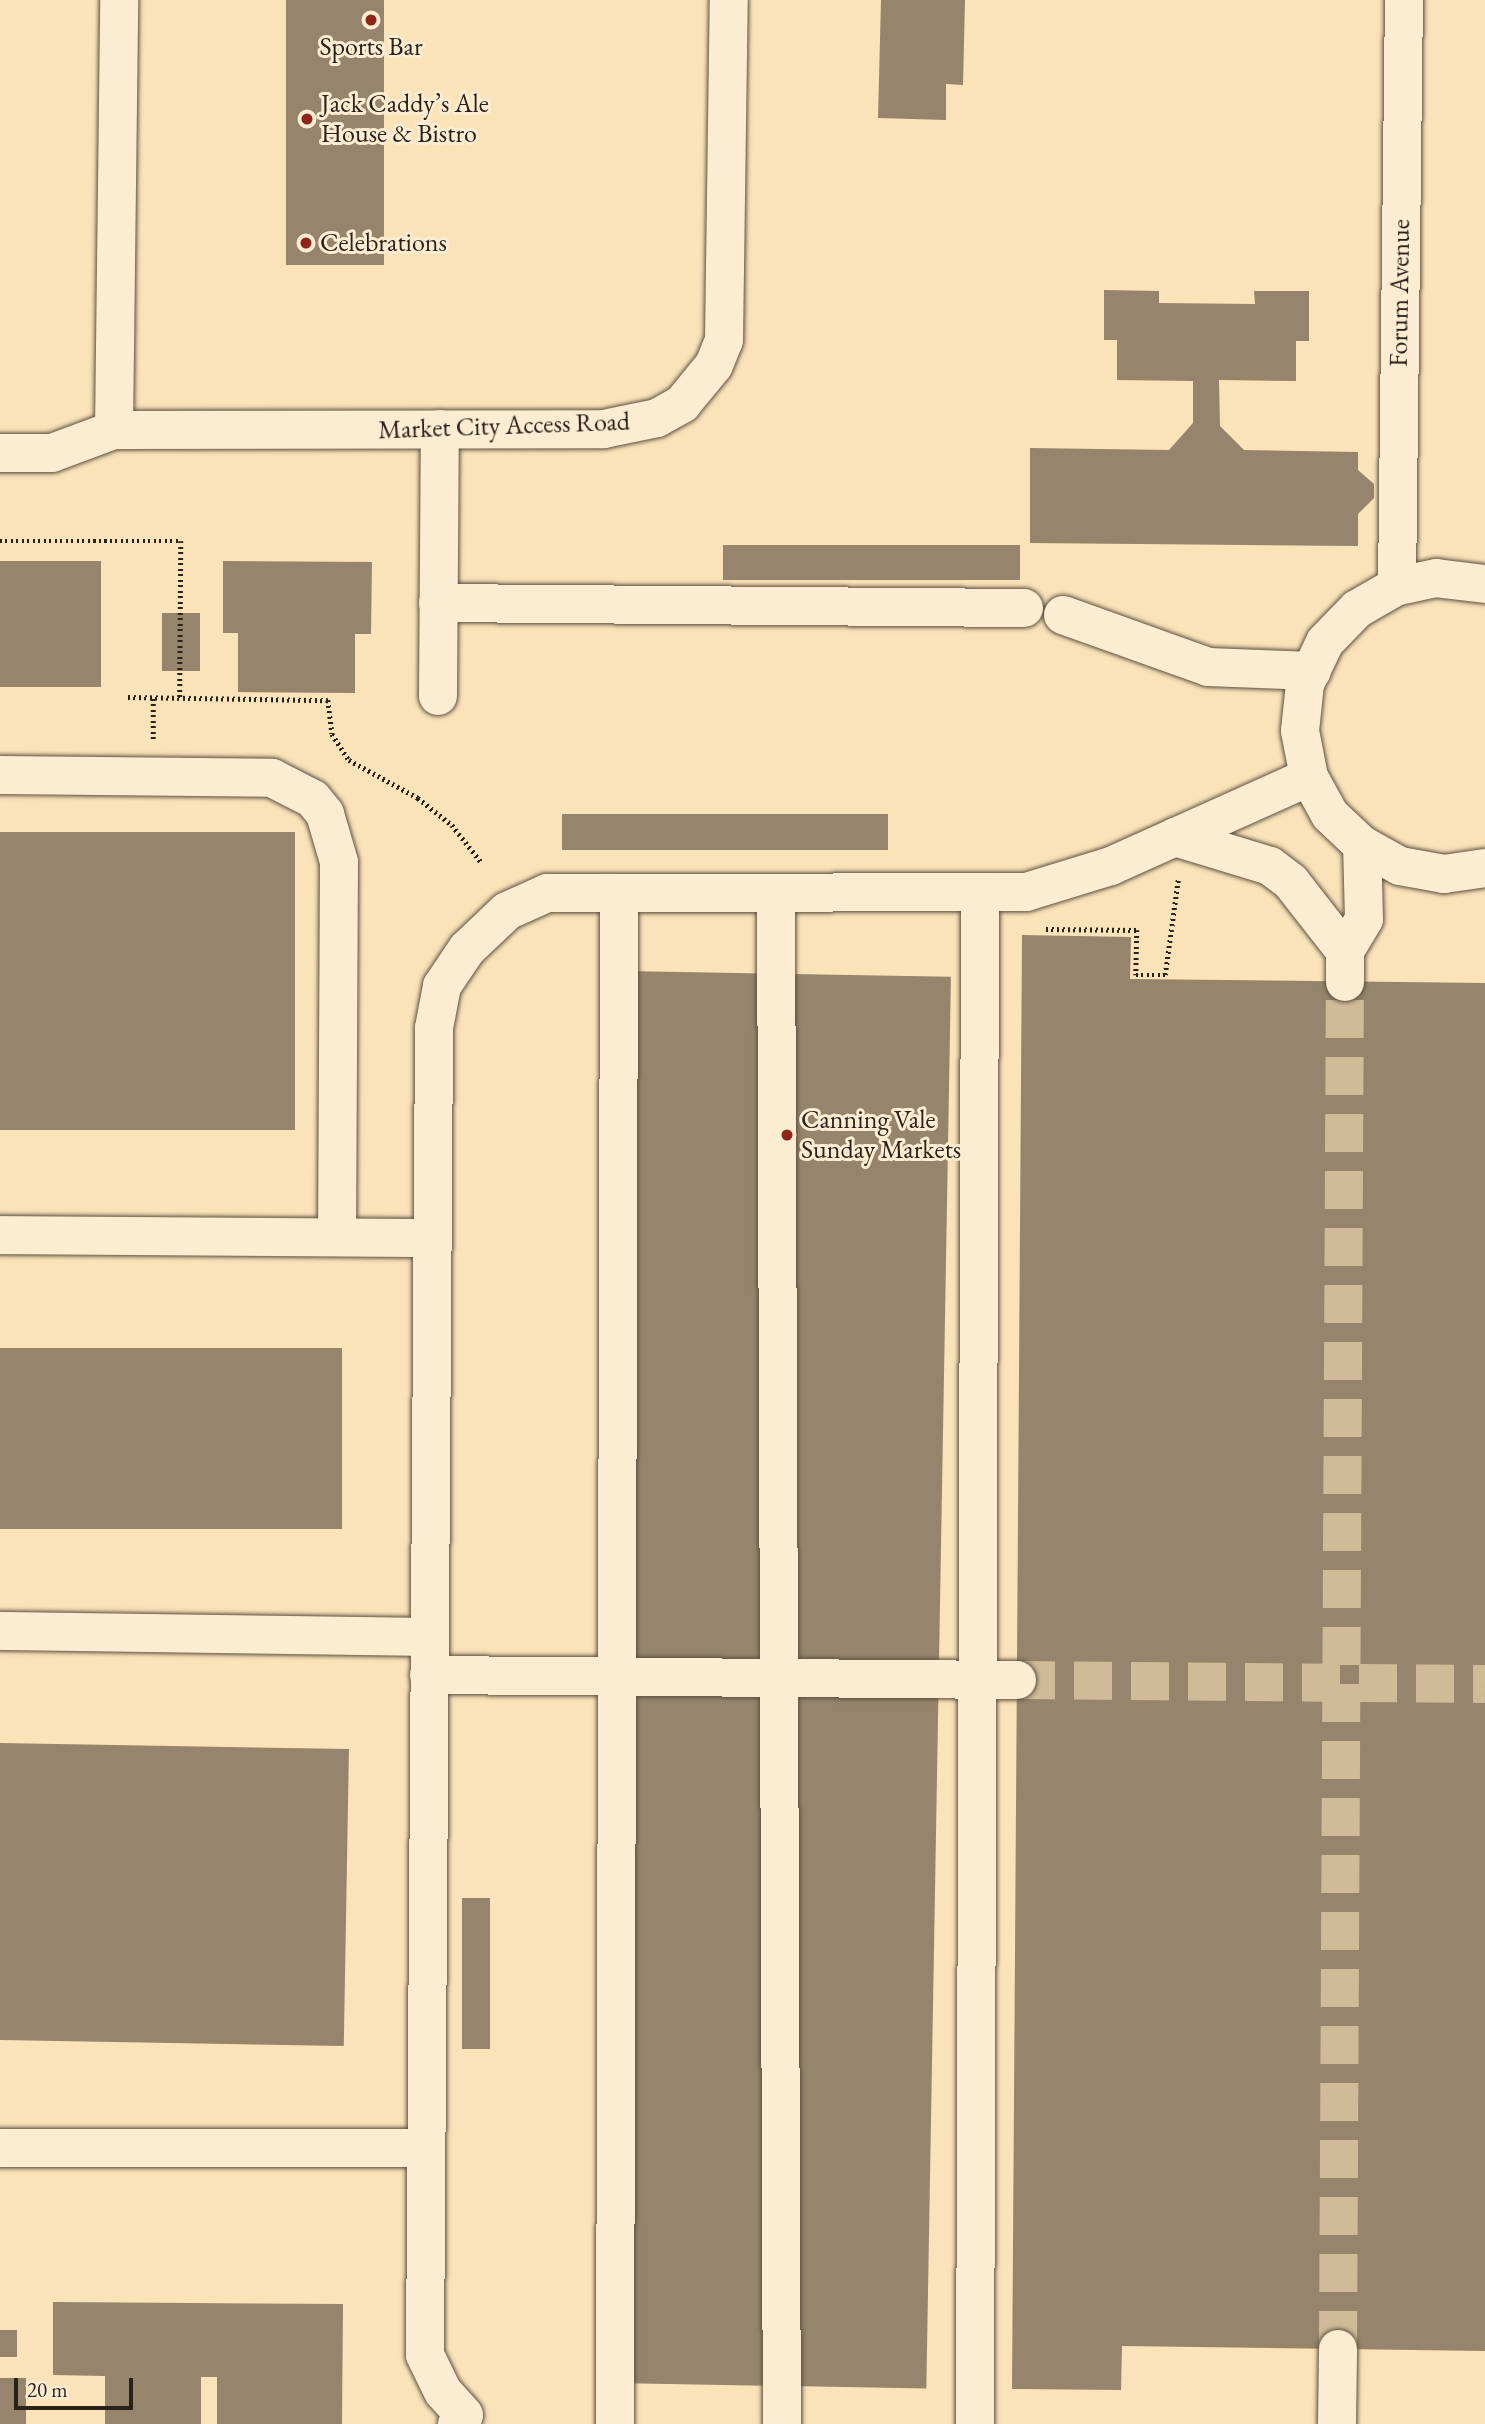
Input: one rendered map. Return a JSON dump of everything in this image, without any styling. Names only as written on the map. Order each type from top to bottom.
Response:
[{"type":"street","points":[[0,453],[52,453],[114,430],[119,0]]},
{"type":"street","name":"Market City Access Road","points":[[114,430],[627,426],[682,404],[714,365],[726,318],[729,0]]},
{"type":"street","name":"Forum Avenue","points":[[1397,586],[1404,0]]},
{"type":"street","points":[[438,696],[440,429]]},
{"type":"street","points":[[1481,873],[1444,874],[1400,866],[1362,845],[1330,815],[1309,777],[1300,731],[1312,671],[1325,642],[1357,609],[1397,586],[1436,578],[1485,584]]},
{"type":"street","points":[[438,603],[1024,608]]},
{"type":"street","points":[[1063,615],[1208,667],[1312,671]]},
{"type":"street","points":[[0,775],[272,778],[313,799],[325,814],[339,862],[337,1237]]},
{"type":"street","points":[[468,2421],[443,2392],[425,2355],[434,1028],[442,985],[467,949],[507,911],[547,893],[1026,892],[1111,866],[1177,853],[1309,777]]},
{"type":"street","points":[[1177,853],[1269,866],[1307,899],[1345,966],[1364,919],[1362,845]]},
{"type":"street","points":[[975,2424],[980,892]]},
{"type":"street","points":[[615,2424],[619,893]]},
{"type":"street","points":[[776,893],[782,2424]]},
{"type":"street","points":[[0,1236],[432,1238]]},
{"type":"street","points":[[0,1630],[430,1637]]},
{"type":"street","points":[[429,1675],[1017,1680]]},
{"type":"street","points":[[0,2148],[426,2148]]},
{"type":"street","points":[[1337,2424],[1338,2349]]},
{"type":"path","points":[[0,541],[181,541],[180,698]]},
{"type":"path","points":[[128,697],[328,700],[332,734],[349,760],[426,805],[452,825],[481,862]]},
{"type":"path","points":[[1039,929],[1137,930],[1136,975],[1165,975],[1177,853]]},
{"type":"building","points":[[286,0],[384,0],[384,265],[286,265]]},
{"type":"building","points":[[881,0],[965,0],[963,85],[946,84],[946,120],[878,118]]},
{"type":"building","points":[[1104,290],[1159,291],[1159,303],[1255,304],[1254,291],[1309,291],[1309,341],[1296,341],[1296,381],[1219,380],[1220,426],[1244,450],[1358,452],[1358,470],[1374,484],[1374,498],[1358,514],[1358,546],[1030,543],[1030,448],[1169,450],[1193,423],[1193,381],[1117,380],[1117,340],[1104,340]]},
{"type":"building","points":[[723,545],[1020,545],[1020,580],[723,580]]},
{"type":"building","points":[[0,561],[101,561],[101,687],[0,687]]},
{"type":"building","points":[[223,561],[372,562],[371,634],[355,634],[355,693],[238,692],[238,633],[223,633]]},
{"type":"building","points":[[162,613],[200,613],[200,671],[162,671]]},
{"type":"building","points":[[562,814],[888,814],[888,850],[562,850]]},
{"type":"building","points":[[0,832],[295,832],[295,1130],[0,1130]]},
{"type":"building","points":[[1022,935],[1131,937],[1130,979],[1485,983],[1485,2351],[1122,2346],[1121,2390],[1012,2389]]},
{"type":"building","points":[[624,971],[951,977],[926,2388],[599,2383]]},
{"type":"building","points":[[0,1348],[342,1348],[342,1529],[0,1529]]},
{"type":"building","points":[[0,1743],[349,1749],[344,2046],[0,2040]]},
{"type":"building","points":[[462,1898],[490,1898],[490,2049],[462,2049]]},
{"type":"building","points":[[53,2302],[343,2304],[342,2424],[217,2424],[217,2377],[201,2377],[201,2424],[105,2424],[105,2376],[53,2375]]},
{"type":"building","points":[[0,2330],[17,2330],[17,2357],[0,2357]]},
{"type":"building","points":[[0,2378],[26,2378],[26,2424],[0,2424]]},
{"type":"tunnel","points":[[1338,2349],[1345,982]]},
{"type":"tunnel","points":[[1017,1680],[1485,1684]]},
{"type":"place","name":"Sports Bar","points":[[371,20]]},
{"type":"place","name":"Jack Caddy’s Ale House & Bistro","points":[[307,119]]},
{"type":"place","name":"Celebrations","points":[[306,243]]},
{"type":"place","name":"Canning Vale Sunday Markets","points":[[787,1135]]}]
